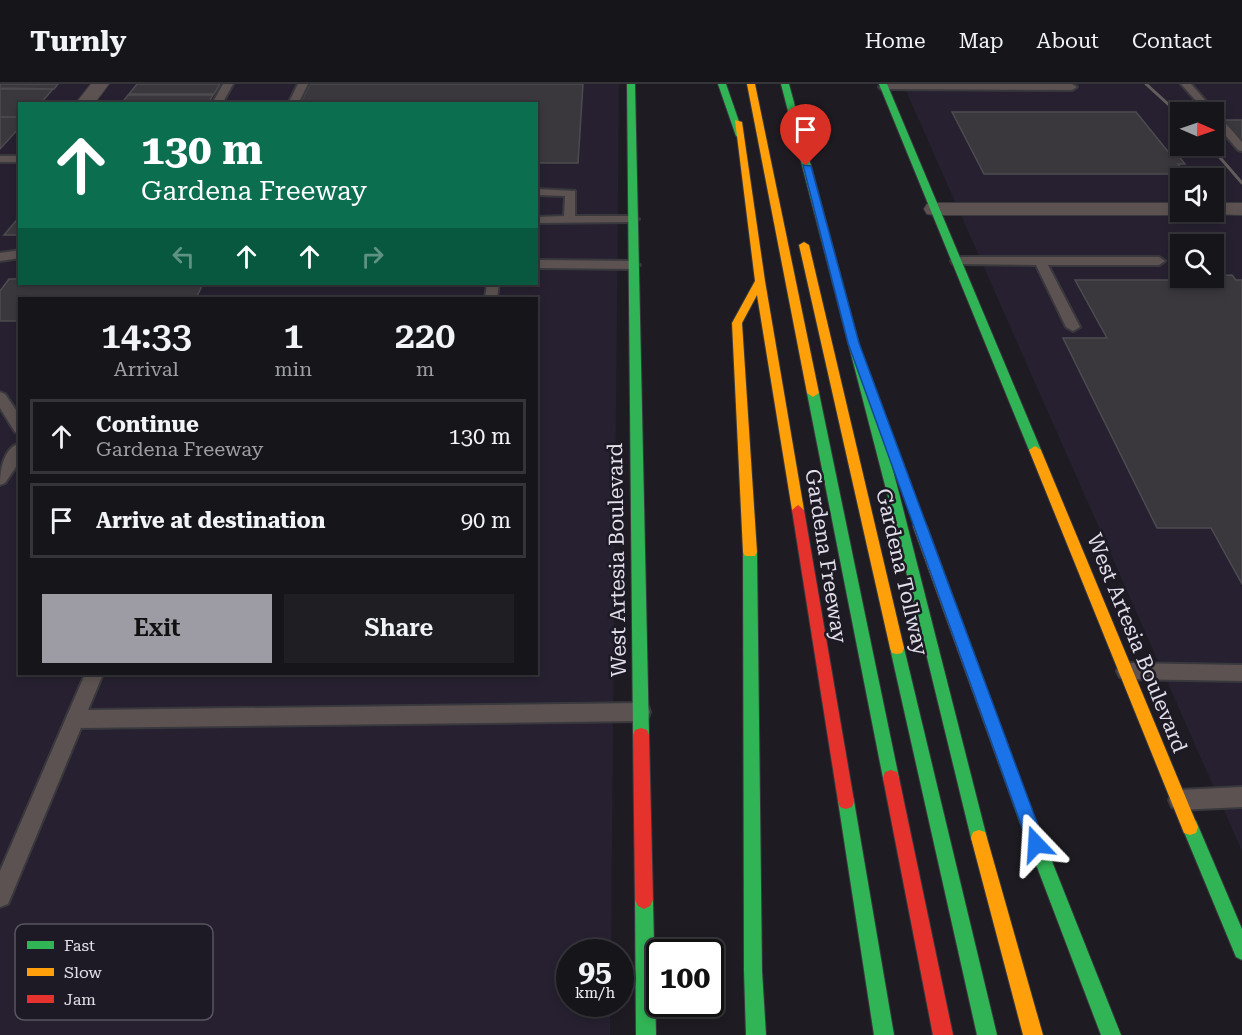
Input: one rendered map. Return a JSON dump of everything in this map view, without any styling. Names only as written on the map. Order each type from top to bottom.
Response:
[{"type":"main road","name":"West Artesia Boulevard","points":[[631,84],[646,1035]]},
{"type":"main road","points":[[722,84],[740,136]]},
{"type":"main road","name":"Gardena Freeway","points":[[731,84],[760,281],[884,1035]]},
{"type":"main road","points":[[751,84],[943,1035]]},
{"type":"main road","points":[[785,84],[893,493],[974,820],[1033,1035]]},
{"type":"main road","points":[[797,84],[801,144]]},
{"type":"main road","name":"West Artesia Boulevard","points":[[884,85],[1242,951]]},
{"type":"main road","name":"Gardena Tollway","points":[[802,234],[987,1035]]},
{"type":"main road","points":[[756,1035],[750,545],[737,323],[760,281]]},
{"type":"main road","points":[[853,343],[906,488]]},
{"type":"main road","points":[[914,510],[1036,844],[1111,1035]]},
{"type":"street","points":[[86,102],[100,84]]},
{"type":"street","points":[[935,209],[1170,209]]},
{"type":"street","points":[[1224,209],[1242,209]]},
{"type":"lane","points":[[218,102],[228,84]]},
{"type":"lane","points":[[294,102],[303,84]]},
{"type":"lane","points":[[1186,84],[1202,102]]},
{"type":"lane","points":[[884,85],[1072,87]]},
{"type":"lane","points":[[1224,128],[1242,148]]},
{"type":"lane","points":[[0,159],[18,159]]},
{"type":"lane","points":[[538,192],[571,193],[569,220]]},
{"type":"lane","points":[[538,220],[633,219]]},
{"type":"lane","points":[[0,256],[18,254]]},
{"type":"lane","points":[[957,261],[1159,261]]},
{"type":"lane","points":[[1040,261],[1073,327]]},
{"type":"lane","points":[[538,264],[634,265]]},
{"type":"lane","points":[[0,397],[18,425]]},
{"type":"lane","points":[[0,479],[18,451]]},
{"type":"lane","points":[[1126,671],[1242,673]]},
{"type":"lane","points":[[0,896],[94,675]]},
{"type":"lane","points":[[75,719],[641,712]]},
{"type":"lane","points":[[1179,800],[1242,797]]},
{"type":"shaded area","points":[[0,84],[619,84],[611,939],[556,939],[556,1017],[610,1017],[610,1035],[0,1035]]},
{"type":"shaded area","points":[[903,84],[1242,84],[1242,851]]},
{"type":"building","points":[[0,84],[58,84],[54,89],[0,88]]},
{"type":"building","points":[[137,84],[220,84],[214,94],[129,94]]},
{"type":"building","points":[[310,84],[583,84],[578,163],[538,163],[538,102],[301,102]]},
{"type":"building","points":[[0,89],[53,89],[42,102],[18,102],[18,117],[0,117]]},
{"type":"building","points":[[128,95],[213,95],[209,102],[123,102]]},
{"type":"building","points":[[952,112],[1136,112],[1170,156],[1179,156],[1185,164],[1178,164],[1181,168],[1170,168],[1170,174],[984,174]]},
{"type":"building","points":[[0,117],[18,117],[18,129],[0,149]]},
{"type":"building","points":[[1224,120],[1242,120],[1242,142],[1224,121]]},
{"type":"building","points":[[18,218],[18,235],[4,235]]},
{"type":"building","points":[[1224,275],[1232,275],[1236,280],[1242,280],[1242,584],[1211,528],[1157,528],[1063,338],[1107,338],[1075,280],[1170,280],[1170,288],[1224,288]]},
{"type":"building","points":[[9,279],[18,279],[18,285],[202,285],[196,297],[18,297],[18,321],[0,321],[0,291]]},
{"type":"railway","points":[[1146,84],[1170,106]]},
{"type":"railway","points":[[1219,156],[1242,183]]},
{"type":"traffic: fast","points":[[631,84],[641,735]]},
{"type":"traffic: fast","points":[[722,84],[740,136]]},
{"type":"traffic: fast","points":[[785,84],[893,493],[979,838]]},
{"type":"traffic: fast","points":[[883,84],[1035,450]]},
{"type":"traffic: fast","points":[[813,393],[891,778]]},
{"type":"traffic: fast","points":[[750,552],[753,971],[756,1035]]},
{"type":"traffic: fast","points":[[897,648],[987,1035]]},
{"type":"traffic: fast","points":[[846,801],[884,1035]]},
{"type":"traffic: fast","points":[[1026,817],[1111,1035]]},
{"type":"traffic: fast","points":[[1190,827],[1242,951]]},
{"type":"traffic: fast","points":[[644,900],[646,1035]]},
{"type":"traffic: slow","points":[[751,84],[813,393]]},
{"type":"traffic: slow","points":[[738,122],[760,281],[798,510]]},
{"type":"traffic: slow","points":[[804,245],[897,648]]},
{"type":"traffic: slow","points":[[750,552],[737,323],[760,281]]},
{"type":"traffic: slow","points":[[1035,450],[1190,827]]},
{"type":"traffic: slow","points":[[920,526],[1026,817]]},
{"type":"traffic: slow","points":[[979,838],[1033,1035]]},
{"type":"traffic: jam","points":[[798,510],[846,801]]},
{"type":"traffic: jam","points":[[641,735],[644,900]]},
{"type":"traffic: jam","points":[[891,778],[943,1035]]},
{"type":"route","points":[[806,166],[853,343],[1036,844]]}]
